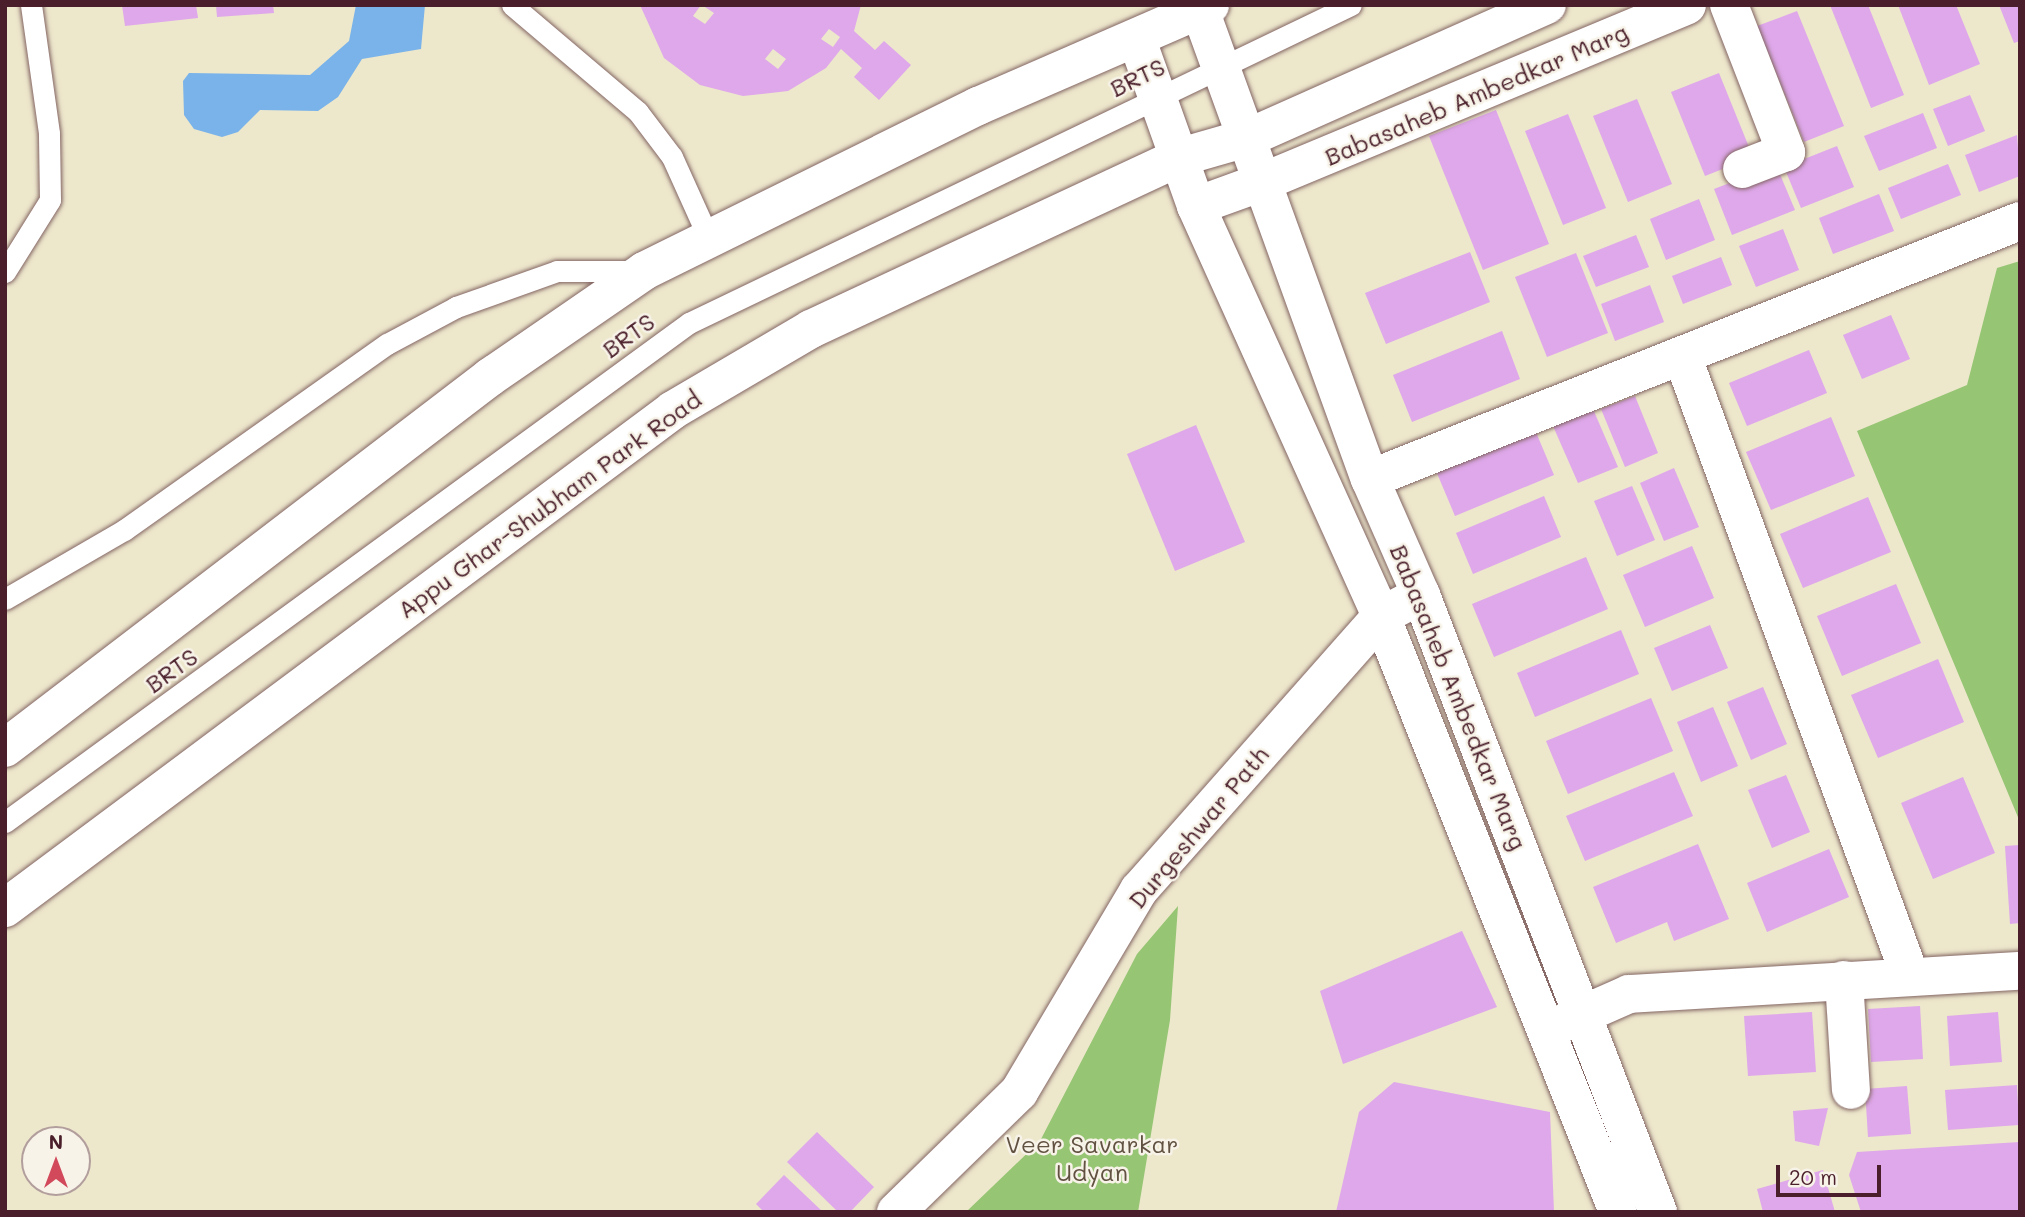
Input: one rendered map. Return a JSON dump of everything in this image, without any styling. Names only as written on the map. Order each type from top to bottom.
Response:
[{"type":"main road","name":"Babasaheb Ambedkar Marg","points":[[1177,158],[1250,137],[1547,5]]},
{"type":"main road","name":"Babasaheb Ambedkar Marg","points":[[1196,206],[1265,181],[1687,5]]},
{"type":"main road","points":[[1729,5],[1786,152],[1742,169]]},
{"type":"main road","name":"Babasaheb Ambedkar Marg","points":[[1618,1212],[1381,616],[1196,206],[1155,97],[1137,40],[1205,8],[1370,479],[1421,595],[1584,1011],[1658,1212]]},
{"type":"main road","points":[[5,748],[490,377],[644,271],[978,106],[1137,40]]},
{"type":"main road","name":"Appu Ghar-Shubham Park Road","points":[[5,908],[673,410],[811,329],[1177,158]]},
{"type":"main road","points":[[1370,479],[1507,420],[1683,358],[2020,221]]},
{"type":"main road","points":[[1683,358],[1910,976]]},
{"type":"main road","name":"Durgeshwar Path","points":[[896,1212],[1018,1092],[1139,890],[1381,616],[1421,595]]},
{"type":"main road","points":[[1547,1031],[1584,1011],[1629,994],[2020,971]]},
{"type":"main road","points":[[1844,980],[1851,1090]]},
{"type":"lane","points":[[5,272],[50,200],[49,133],[31,5]]},
{"type":"lane","points":[[512,5],[638,112],[672,157],[709,239]]},
{"type":"lane","name":"BRTS","points":[[5,822],[690,323],[1351,5]]},
{"type":"lane","points":[[5,599],[124,530],[387,344],[456,307],[557,271],[644,271]]},
{"type":"green space","points":[[2020,261],[2020,822],[1857,431],[1967,385],[1997,268]]},
{"type":"green space","name":"Veer Savarkar Udyan","points":[[1178,906],[1170,1020],[1138,1212],[966,1212],[1040,1141],[1137,954]]},
{"type":"water","points":[[356,5],[425,5],[421,49],[362,59],[338,97],[318,111],[260,110],[238,132],[222,137],[194,129],[184,115],[183,81],[189,73],[310,75],[349,41]]},
{"type":"building","points":[[122,5],[196,5],[198,18],[125,26]]},
{"type":"building","points":[[216,5],[273,5],[274,13],[217,17]]},
{"type":"building","points":[[640,5],[701,5],[693,16],[705,24],[714,13],[702,5],[861,5],[854,31],[875,50],[884,41],[911,65],[879,100],[854,77],[862,68],[841,49],[826,68],[788,91],[743,96],[700,85],[664,58]],"holes":[[[829,29],[840,37],[833,47],[821,39]],[[773,49],[786,59],[778,69],[765,59]]]},
{"type":"building","points":[[1830,5],[1868,5],[1904,95],[1871,108]]},
{"type":"building","points":[[1898,5],[1956,5],[1980,64],[1929,85]]},
{"type":"building","points":[[1999,5],[2020,5],[2020,41],[2014,43]]},
{"type":"building","points":[[1797,11],[1844,126],[1804,142],[1757,26]]},
{"type":"building","points":[[1719,73],[1753,157],[1705,176],[1671,92]]},
{"type":"building","points":[[1970,95],[1985,131],[1948,146],[1933,109]]},
{"type":"building","points":[[1637,99],[1672,184],[1628,202],[1593,116]]},
{"type":"building","points":[[1496,110],[1549,244],[1483,270],[1429,136]]},
{"type":"building","points":[[1923,113],[1937,148],[1879,171],[1864,136]]},
{"type":"building","points":[[1568,114],[1606,208],[1563,225],[1525,131]]},
{"type":"building","points":[[2017,135],[2020,176],[1979,192],[1965,155]]},
{"type":"building","points":[[1837,146],[1854,187],[1801,208],[1784,167]]},
{"type":"building","points":[[1948,164],[1961,195],[1901,219],[1888,188]]},
{"type":"building","points":[[1776,165],[1795,210],[1732,235],[1714,189]]},
{"type":"building","points":[[1879,194],[1894,231],[1833,254],[1819,218]]},
{"type":"building","points":[[1699,199],[1715,240],[1666,260],[1650,219]]},
{"type":"building","points":[[1783,229],[1799,270],[1756,287],[1739,246]]},
{"type":"building","points":[[1636,235],[1649,267],[1596,287],[1583,256]]},
{"type":"building","points":[[1470,252],[1490,302],[1386,344],[1365,293]]},
{"type":"building","points":[[1576,253],[1608,333],[1547,357],[1515,277]]},
{"type":"building","points":[[1721,257],[1732,285],[1683,304],[1672,276]]},
{"type":"building","points":[[1650,285],[1664,322],[1615,341],[1601,304]]},
{"type":"building","points":[[1891,315],[1910,359],[1862,379],[1843,335]]},
{"type":"building","points":[[1502,331],[1520,379],[1412,422],[1393,375]]},
{"type":"building","points":[[1809,350],[1827,393],[1747,426],[1729,383]]},
{"type":"building","points":[[1635,396],[1658,453],[1625,467],[1601,409]]},
{"type":"building","points":[[1593,409],[1618,467],[1578,483],[1553,426]]},
{"type":"building","points":[[1831,417],[1855,476],[1771,510],[1746,452]]},
{"type":"building","points":[[1530,418],[1554,475],[1455,516],[1431,459]]},
{"type":"building","points":[[1196,425],[1245,542],[1175,571],[1127,454]]},
{"type":"building","points":[[1674,468],[1699,527],[1664,541],[1640,483]]},
{"type":"building","points":[[1632,486],[1655,540],[1617,556],[1594,501]]},
{"type":"building","points":[[1544,496],[1561,537],[1473,574],[1456,533]]},
{"type":"building","points":[[1868,497],[1891,552],[1803,588],[1780,534]]},
{"type":"building","points":[[1692,546],[1714,598],[1645,627],[1623,575]]},
{"type":"building","points":[[1586,557],[1608,609],[1494,657],[1472,604]]},
{"type":"building","points":[[1896,584],[1921,643],[1842,676],[1817,616]]},
{"type":"building","points":[[1710,625],[1728,668],[1672,691],[1654,648]]},
{"type":"building","points":[[1621,630],[1639,674],[1535,717],[1517,673]]},
{"type":"building","points":[[1938,659],[1964,722],[1878,758],[1851,695]]},
{"type":"building","points":[[1763,687],[1787,744],[1751,760],[1727,702]]},
{"type":"building","points":[[1651,698],[1673,751],[1568,794],[1546,741]]},
{"type":"building","points":[[1713,707],[1738,766],[1701,782],[1677,722]]},
{"type":"building","points":[[1674,772],[1693,816],[1585,861],[1566,816]]},
{"type":"building","points":[[1786,775],[1810,832],[1772,848],[1748,790]]},
{"type":"building","points":[[1963,777],[1995,853],[1933,879],[1901,803]]},
{"type":"building","points":[[1698,844],[1729,919],[1674,941],[1667,922],[1616,943],[1593,887]]},
{"type":"building","points":[[2020,845],[2020,923],[2010,924],[2005,846]]},
{"type":"building","points":[[1829,849],[1849,897],[1767,932],[1747,883]]},
{"type":"building","points":[[1462,931],[1497,1007],[1343,1064],[1320,991]]},
{"type":"building","points":[[1920,1006],[1923,1059],[1871,1062],[1868,1009]]},
{"type":"building","points":[[1812,1012],[1816,1072],[1748,1076],[1744,1016]]},
{"type":"building","points":[[1998,1012],[2002,1062],[1950,1066],[1947,1016]]},
{"type":"building","points":[[1394,1082],[1550,1112],[1554,1212],[1336,1212],[1359,1112]]},
{"type":"building","points":[[2017,1085],[2019,1125],[1948,1130],[1945,1090]]},
{"type":"building","points":[[1907,1086],[1911,1134],[1868,1137],[1865,1089]]},
{"type":"building","points":[[1828,1108],[1819,1146],[1795,1141],[1793,1111]]},
{"type":"building","points":[[817,1132],[874,1187],[850,1212],[838,1212],[787,1162]]},
{"type":"building","points":[[2020,1142],[2020,1212],[1861,1212],[1849,1175],[1857,1152]]},
{"type":"building","points":[[1823,1170],[1835,1212],[1763,1212],[1757,1189]]},
{"type":"building","points":[[784,1175],[823,1212],[764,1212],[756,1204]]}]
